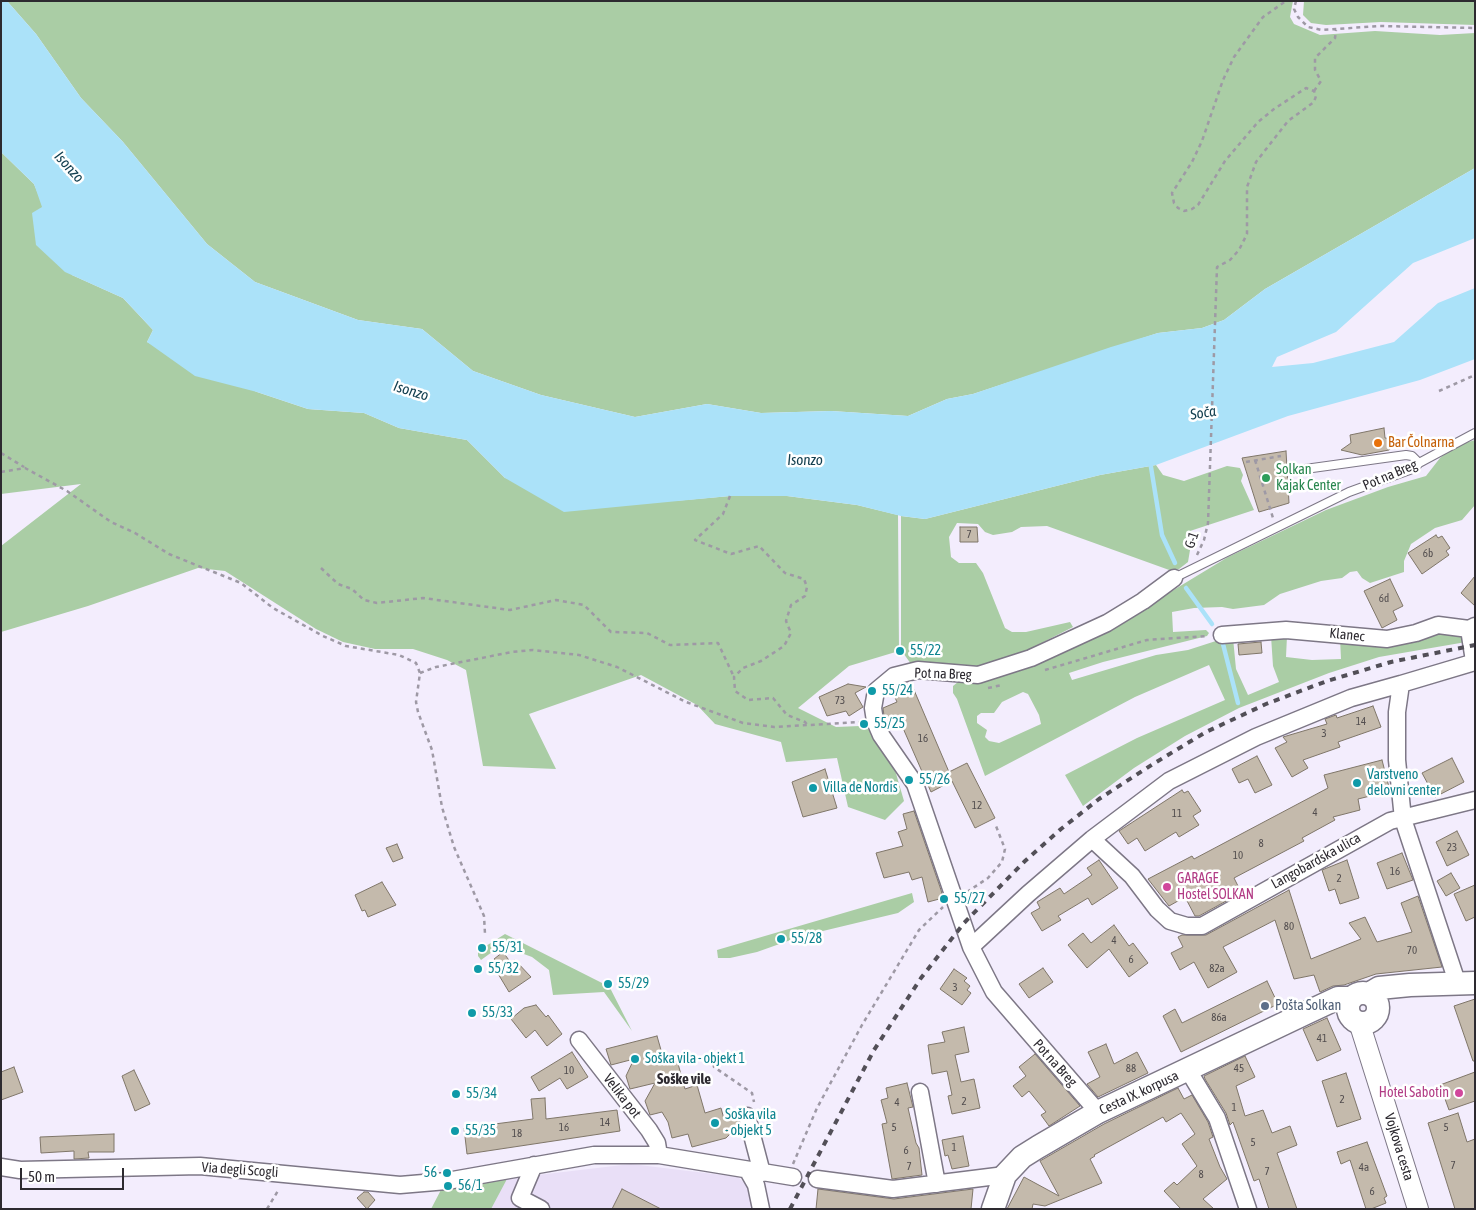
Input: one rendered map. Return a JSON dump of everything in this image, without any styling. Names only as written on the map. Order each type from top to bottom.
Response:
[{"type":"main road","points":[[1363,1010],[1410,985],[1466,984]]},
{"type":"main road","name":"Cesta IX. korpusa","points":[[993,1209],[1005,1176],[1022,1157],[1098,1112],[1314,1009],[1363,1010]]},
{"type":"street","name":"Pot na Breg","points":[[1098,1112],[998,999],[971,947],[956,897],[915,784],[882,735],[875,721],[873,708],[876,691],[894,676],[918,670],[978,675],[1031,658],[1107,624],[1174,578]]},
{"type":"street","name":"Klanec","points":[[1222,635],[1286,630],[1387,639],[1416,633],[1438,625],[1472,627],[1474,662],[1401,684]]},
{"type":"street","points":[[971,947],[1028,894],[1092,839],[1169,781],[1247,741],[1351,698],[1401,684],[1397,712],[1397,738],[1403,819],[1466,984]]},
{"type":"street","points":[[1403,819],[1475,800]]},
{"type":"street","name":"Langobardska ulica","points":[[1092,839],[1132,876],[1157,909],[1170,921],[1187,926],[1202,926],[1390,821],[1403,819]]},
{"type":"street","name":"Vojkova cesta","points":[[1363,1010],[1371,1057],[1418,1209]]},
{"type":"street","name":"Velika pot","points":[[579,1040],[649,1130],[657,1143],[659,1155]]},
{"type":"street","points":[[1188,1070],[1217,1118],[1248,1209]]},
{"type":"street","points":[[920,1092],[937,1184]]},
{"type":"street","points":[[747,1116],[761,1209]]},
{"type":"street","points":[[540,1209],[517,1204],[534,1165],[594,1155],[659,1155],[790,1177]]},
{"type":"street","name":"Via degli Scogli","points":[[1,1167],[20,1170],[200,1166],[400,1185],[447,1181],[534,1165]]},
{"type":"street","points":[[817,1179],[893,1189],[1005,1176]]},
{"type":"lane","name":"Pot na Breg","points":[[1174,578],[1276,526],[1349,492],[1415,468],[1419,463],[1475,433]]},
{"type":"lane","points":[[1298,470],[1406,455],[1412,456],[1419,463]]},
{"type":"path","points":[[1286,1],[1262,17],[1234,57],[1220,87],[1202,141],[1192,162],[1172,193],[1174,203],[1184,211],[1198,205],[1216,172],[1258,122],[1306,88],[1314,91],[1321,81],[1315,70],[1315,58],[1335,38],[1336,30]]},
{"type":"path","points":[[1296,1],[1294,9],[1298,17],[1308,27],[1336,30],[1379,26],[1475,28]]},
{"type":"path","name":"G-1","points":[[1199,564],[1196,555],[1204,540],[1208,523],[1217,267],[1226,263],[1239,250],[1246,234],[1247,187],[1256,162],[1288,121],[1314,102],[1316,96],[1314,91]]},
{"type":"path","points":[[1439,391],[1475,375]]},
{"type":"path","points":[[1,453],[67,490],[111,522],[135,533],[169,554],[241,583],[273,608],[323,636],[346,646],[411,659],[416,663],[420,673],[416,702],[432,750],[446,827],[484,916],[485,934]]},
{"type":"path","points":[[1246,462],[1282,456]]},
{"type":"path","points":[[1255,460],[1276,526]]},
{"type":"path","points":[[1,472],[25,468]]},
{"type":"path","points":[[730,496],[723,514],[695,540],[731,554],[759,546],[785,573],[804,579],[807,587],[805,596],[791,605],[786,621],[791,633],[784,646],[761,661],[743,668],[734,677]]},
{"type":"path","points":[[321,568],[338,584],[352,589],[364,600],[378,603],[423,598],[510,610],[556,600],[584,605],[611,632],[647,633],[670,645],[718,643],[734,677],[735,691],[748,700],[773,698],[787,715],[804,722],[808,726]]},
{"type":"path","points":[[1036,672],[1147,640],[1222,635]]},
{"type":"path","points":[[420,673],[456,663],[512,652],[533,650],[579,655],[616,667],[686,702],[743,723],[774,727],[875,721]]},
{"type":"path","points":[[984,688],[1004,684]]},
{"type":"path","points":[[790,1177],[817,1108],[862,1024],[919,930],[936,912],[956,897],[972,890],[988,878],[1002,862],[1005,849],[996,826]]},
{"type":"path","points":[[711,1056],[714,1067],[752,1093],[755,1106],[747,1116]]},
{"type":"path","points":[[267,1209],[278,1190],[293,1174]]},
{"type":"shaded area","points":[[631,1164],[738,1177],[754,1192],[750,1209],[441,1209],[453,1185]]},
{"type":"green space","points":[[7,1],[1293,1],[1290,17],[1294,24],[1320,35],[1375,31],[1440,35],[1475,33],[1475,168],[1265,289],[1224,320],[1202,328],[1158,333],[973,394],[947,399],[908,416],[831,411],[761,413],[707,404],[635,417],[541,395],[473,371],[422,329],[358,320],[255,282],[207,244],[123,142],[81,98],[36,34]]},
{"type":"green space","points":[[1304,1],[1475,1],[1475,25],[1381,22],[1326,25],[1311,23],[1303,15]]},
{"type":"green space","points":[[1,152],[34,184],[72,275],[123,298],[153,330],[147,342],[257,392],[308,409],[364,413],[399,428],[467,440],[505,478],[674,501],[730,496],[787,496],[857,505],[898,515],[899,651],[849,666],[798,708],[836,727],[860,726],[872,731],[895,770],[904,801],[885,820],[848,807],[837,758],[786,762],[781,742],[715,724],[697,705],[641,675],[529,714],[556,769],[483,766],[466,670],[447,660],[413,649],[375,649],[343,642],[316,629],[225,571],[198,568],[88,606],[1,632],[1,546],[81,484],[1,494]]},
{"type":"green space","points":[[1475,440],[1475,505],[1462,520],[1435,528],[1411,544],[1404,561],[1404,572],[1370,583],[1362,578],[1357,571],[1350,572],[1342,578],[1321,581],[1280,594],[1264,605],[1233,609],[1222,607],[1194,608],[1172,612],[1173,632],[1206,630],[1209,633],[1207,636],[1103,662],[1069,673],[1072,680],[1156,655],[1188,650],[1219,640],[1233,638],[1236,669],[1248,695],[1279,682],[1273,666],[1271,636],[1287,636],[1286,657],[1312,660],[1341,659],[1340,638],[1449,630],[1460,634],[1466,642],[1379,657],[1329,673],[1239,708],[1185,736],[1134,768],[1083,806],[1065,775],[1137,738],[1225,700],[1209,665],[1135,697],[985,776],[957,699],[953,693],[953,686],[958,682],[996,677],[1139,611],[1228,557],[1326,510],[1388,487],[1426,476],[1440,458],[1455,446]],"holes":[[[1023,692],[1028,694],[1039,715],[1041,724],[999,743],[989,741],[985,737],[987,730],[977,723],[977,716],[981,713],[994,713],[1002,702]]]},
{"type":"green space","points":[[1156,465],[1163,475],[1184,481],[1227,466],[1240,468],[1243,475],[1241,481],[1254,510],[1190,531],[1186,535],[1190,550],[1188,562],[1179,569],[1172,571],[1047,526],[1021,527],[1012,532],[993,535],[985,532],[978,524],[957,523],[949,537],[951,557],[959,563],[976,563],[983,573],[1005,628],[1012,632],[1026,632],[1070,622],[1073,627],[1012,658],[966,672],[911,664],[901,650],[901,516],[925,519],[1100,475]]},
{"type":"green space","points":[[912,893],[914,902],[898,913],[802,936],[757,952],[730,958],[718,958],[717,950]]},
{"type":"green space","points":[[505,934],[606,985],[608,984],[632,1031],[604,992],[553,995],[549,970],[532,957],[505,947],[499,947],[481,960],[478,956],[478,951]]},
{"type":"green space","points":[[496,1177],[507,1179],[491,1209],[431,1209],[443,1186]]},
{"type":"water","points":[[1,1],[7,1],[36,34],[81,98],[123,142],[207,244],[255,282],[358,320],[422,329],[473,371],[541,395],[635,417],[707,404],[761,413],[831,411],[908,416],[947,399],[973,394],[1111,347],[1158,333],[1202,328],[1224,320],[1265,289],[1475,168],[1475,238],[1413,263],[1336,332],[1277,357],[1272,367],[1313,363],[1394,342],[1438,303],[1475,288],[1475,359],[1420,380],[1288,416],[1156,465],[1100,475],[925,519],[901,516],[857,505],[787,496],[730,496],[564,512],[505,478],[467,440],[399,428],[364,413],[308,409],[257,392],[195,376],[147,342],[153,330],[123,298],[65,272],[36,245],[32,213],[42,207],[34,184],[1,152]]},
{"type":"building","points":[[1384,428],[1385,438],[1400,440],[1389,450],[1362,455],[1341,450],[1351,443],[1350,435]]},
{"type":"building","points":[[1286,451],[1289,503],[1259,512],[1242,458]]},
{"type":"building","points":[[960,527],[977,527],[978,542],[960,542]]},
{"type":"building","points":[[1436,535],[1438,538],[1442,536],[1450,548],[1446,551],[1449,555],[1422,574],[1408,553]]},
{"type":"building","points":[[1475,576],[1475,606],[1461,593]]},
{"type":"building","points":[[1390,579],[1403,606],[1393,611],[1397,620],[1382,628],[1364,591]]},
{"type":"building","points":[[1261,642],[1262,653],[1239,655],[1238,644]]},
{"type":"building","points":[[911,683],[949,772],[967,763],[995,818],[975,828],[952,781],[931,792],[899,719],[888,723],[884,716],[883,708],[897,702],[892,691]]},
{"type":"building","points":[[848,684],[866,687],[855,693],[863,707],[849,716],[846,711],[827,716],[819,697]]},
{"type":"building","points":[[1373,706],[1381,727],[1338,742],[1340,747],[1303,760],[1308,768],[1292,777],[1275,748],[1287,742],[1283,737],[1327,724],[1325,719],[1336,715],[1337,718]]},
{"type":"building","points":[[1257,756],[1272,785],[1255,793],[1248,779],[1239,783],[1232,769]]},
{"type":"building","points":[[1452,758],[1464,782],[1435,797],[1422,773]]},
{"type":"building","points":[[1382,760],[1390,791],[1358,799],[1360,810],[1333,817],[1335,820],[1302,838],[1304,841],[1234,878],[1239,888],[1226,896],[1228,900],[1199,916],[1195,916],[1185,897],[1169,906],[1148,879],[1192,856],[1194,859],[1328,788],[1324,775]]},
{"type":"building","name":"Villa de Nordis","points":[[825,769],[837,808],[803,817],[792,782]]},
{"type":"building","points":[[1182,790],[1184,793],[1188,791],[1201,811],[1193,816],[1199,825],[1179,837],[1176,832],[1145,851],[1137,838],[1128,844],[1119,831]]},
{"type":"building","points":[[914,811],[943,898],[928,902],[922,877],[912,880],[909,872],[884,878],[876,853],[903,846],[898,832],[907,829],[903,814]]},
{"type":"building","points":[[1457,831],[1469,855],[1447,866],[1436,842]]},
{"type":"building","points":[[397,844],[403,858],[393,862],[386,848]]},
{"type":"building","points":[[1402,853],[1413,880],[1387,889],[1377,863]]},
{"type":"building","points":[[1099,860],[1118,888],[1092,905],[1088,898],[1058,916],[1061,920],[1042,931],[1031,913],[1040,908],[1037,902],[1060,888],[1064,894],[1092,875],[1087,868]]},
{"type":"building","points":[[1347,860],[1359,898],[1340,904],[1335,889],[1329,891],[1322,870]]},
{"type":"building","points":[[1451,873],[1460,888],[1446,896],[1437,881]]},
{"type":"building","points":[[382,882],[396,905],[368,917],[365,910],[362,911],[355,895]]},
{"type":"building","points":[[1475,885],[1475,917],[1466,921],[1454,894]]},
{"type":"building","points":[[1289,890],[1311,959],[1361,939],[1349,923],[1365,917],[1377,942],[1412,932],[1401,903],[1418,896],[1442,967],[1376,974],[1344,985],[1333,986],[1320,992],[1314,975],[1294,979],[1275,920],[1223,947],[1237,972],[1208,988],[1194,962],[1180,970],[1171,953],[1183,947],[1178,937],[1182,935],[1206,935]]},
{"type":"building","points":[[1114,925],[1129,946],[1133,943],[1148,963],[1129,977],[1109,949],[1087,968],[1068,945],[1083,933],[1091,943]]},
{"type":"building","points":[[503,952],[511,963],[515,960],[531,977],[509,992],[497,972],[502,969],[494,959]]},
{"type":"building","points":[[1043,968],[1053,982],[1029,998],[1019,984]]},
{"type":"building","points":[[954,969],[967,978],[964,981],[970,986],[967,990],[971,993],[962,1005],[940,989]]},
{"type":"building","points":[[1267,981],[1278,1004],[1181,1052],[1163,1016],[1175,1009],[1182,1023]]},
{"type":"building","name":"Hotel Sabotin","points":[[1475,999],[1475,1061],[1473,1061],[1454,1006]]},
{"type":"building","points":[[536,1005],[546,1017],[548,1015],[562,1034],[547,1046],[535,1030],[526,1038],[511,1019],[524,1008]]},
{"type":"building","points":[[1327,1018],[1341,1050],[1317,1061],[1303,1029]]},
{"type":"building","points":[[964,1027],[969,1052],[955,1055],[961,1082],[974,1079],[980,1108],[952,1114],[948,1096],[952,1095],[947,1071],[932,1074],[928,1045],[945,1042],[942,1032]]},
{"type":"building","points":[[657,1036],[665,1064],[677,1060],[685,1089],[697,1085],[705,1113],[721,1108],[724,1119],[737,1115],[741,1131],[731,1133],[726,1138],[692,1147],[688,1134],[672,1138],[668,1122],[662,1112],[650,1115],[645,1101],[655,1083],[630,1089],[626,1076],[634,1059],[611,1065],[606,1049]]},
{"type":"building","points":[[1106,1044],[1114,1064],[1137,1052],[1148,1073],[1098,1097],[1087,1084],[1100,1077],[1088,1052]]},
{"type":"building","points":[[572,1052],[588,1077],[567,1089],[560,1078],[539,1091],[531,1077]]},
{"type":"building","points":[[1035,1054],[1080,1106],[1049,1126],[1041,1115],[1046,1112],[1029,1091],[1022,1097],[1013,1086],[1026,1076],[1019,1067]]},
{"type":"building","points":[[1245,1056],[1255,1077],[1236,1086],[1245,1116],[1263,1110],[1272,1133],[1290,1126],[1297,1145],[1277,1153],[1297,1209],[1269,1209],[1259,1179],[1254,1181],[1233,1122],[1230,1125],[1226,1113],[1205,1079],[1204,1076]]},
{"type":"building","points":[[14,1067],[23,1092],[1,1100],[1,1072]]},
{"type":"building","points":[[134,1070],[150,1104],[135,1111],[122,1076]]},
{"type":"building","name":"Hotel Sabotin","points":[[1475,1072],[1475,1101],[1449,1110],[1440,1085]]},
{"type":"building","points":[[1346,1073],[1361,1119],[1337,1127],[1322,1081]]},
{"type":"building","points":[[907,1083],[913,1107],[908,1108],[916,1143],[919,1148],[922,1175],[892,1179],[882,1124],[887,1123],[881,1100],[888,1098],[886,1088]]},
{"type":"building","points":[[1178,1088],[1184,1099],[1192,1095],[1208,1122],[1213,1137],[1209,1139],[1227,1179],[1203,1199],[1214,1209],[1181,1209],[1164,1191],[1174,1182],[1177,1185],[1197,1166],[1182,1144],[1195,1134],[1181,1113],[1166,1122],[1163,1117],[1094,1155],[1090,1159],[1102,1183],[1045,1206],[1033,1204],[1032,1209],[1007,1209],[1024,1177],[1059,1196],[1040,1161],[1104,1124]]},
{"type":"building","points":[[545,1098],[546,1119],[617,1110],[620,1131],[467,1154],[464,1128],[533,1119],[531,1099]]},
{"type":"building","points":[[1458,1113],[1467,1142],[1475,1139],[1475,1209],[1455,1209],[1428,1123]]},
{"type":"building","points":[[114,1134],[114,1152],[88,1152],[89,1158],[74,1159],[74,1151],[41,1153],[40,1137]]},
{"type":"building","points":[[963,1136],[969,1166],[952,1169],[948,1155],[945,1156],[942,1140]]},
{"type":"building","points":[[1367,1142],[1387,1196],[1384,1198],[1386,1203],[1371,1209],[1366,1209],[1350,1160],[1341,1164],[1337,1152]]},
{"type":"building","points":[[622,1189],[661,1209],[612,1209]]},
{"type":"building","points":[[818,1189],[894,1199],[973,1189],[971,1209],[816,1209]]},
{"type":"building","points":[[364,1192],[368,1192],[375,1200],[367,1209],[357,1198]]},
{"type":"waterway","points":[[1150,461],[1162,535],[1175,563]]},
{"type":"waterway","points":[[1186,588],[1212,624]]},
{"type":"waterway","points":[[1223,644],[1238,703]]},
{"type":"railway","points":[[790,1209],[874,1050],[921,978],[964,923],[1025,861],[1061,829],[1099,799],[1153,764],[1206,732],[1266,704],[1327,681],[1391,662],[1475,645]]},
{"type":"place","name":"Bar Čolnarna","points":[[1378,443]]},
{"type":"place","name":"Solkan Kajak Center","points":[[1266,478]]},
{"type":"place","name":"55/22","points":[[900,651]]},
{"type":"place","name":"55/24","points":[[872,691]]},
{"type":"place","name":"55/25","points":[[864,724]]},
{"type":"place","name":"55/26","points":[[909,780]]},
{"type":"place","name":"Varstveno delovni center","points":[[1357,783]]},
{"type":"place","name":"Villa de Nordis","points":[[813,788]]},
{"type":"place","name":"GARAGE Hostel SOLKAN","points":[[1167,887]]},
{"type":"place","name":"55/27","points":[[944,899]]},
{"type":"place","name":"55/28","points":[[781,939]]},
{"type":"place","name":"55/31","points":[[482,948]]},
{"type":"place","name":"55/32","points":[[478,969]]},
{"type":"place","name":"55/29","points":[[608,984]]},
{"type":"place","name":"Pošta Solkan","points":[[1265,1006]]},
{"type":"place","name":"55/33","points":[[472,1013]]},
{"type":"place","name":"Soška vila - objekt 1","points":[[635,1059]]},
{"type":"place","name":"Hotel Sabotin","points":[[1459,1093]]},
{"type":"place","name":"55/34","points":[[456,1094]]},
{"type":"place","name":"Soška vila - objekt 5","points":[[715,1123]]},
{"type":"place","name":"55/35","points":[[455,1131]]},
{"type":"place","name":"56","points":[[447,1173]]},
{"type":"place","name":"56/1","points":[[448,1186]]},
{"type":"district","name":"Soške vile","points":[[684,1079]]},
{"type":"water label","name":"Isonzo","points":[[69,167]]},
{"type":"water label","name":"Isonzo","points":[[411,391]]},
{"type":"water label","name":"Soča","points":[[1203,413]]},
{"type":"water label","name":"Isonzo","points":[[805,460]]}]
